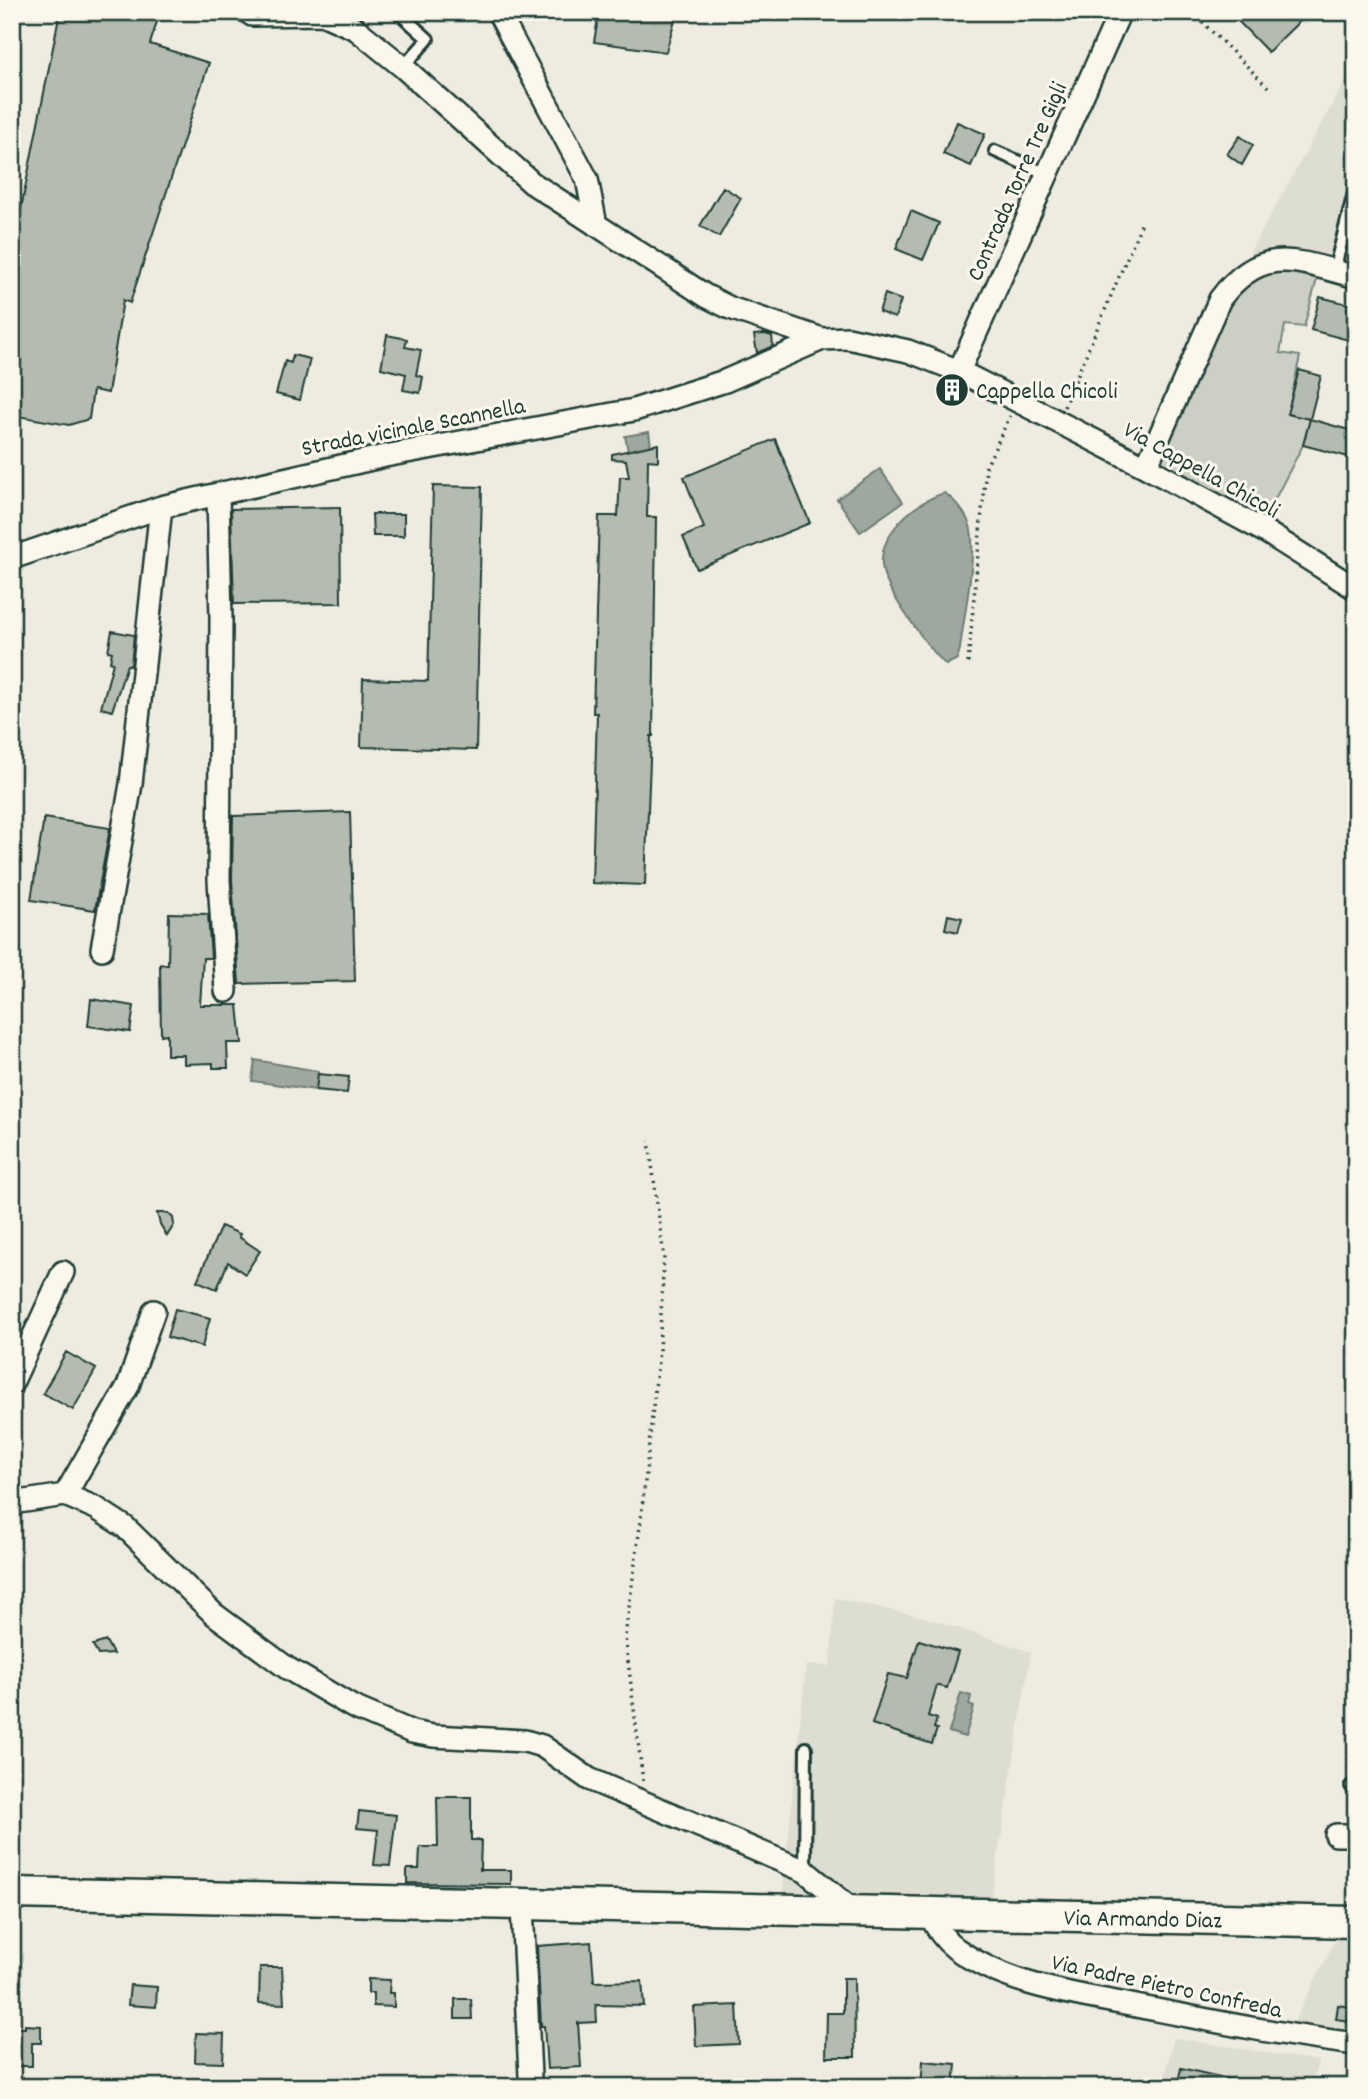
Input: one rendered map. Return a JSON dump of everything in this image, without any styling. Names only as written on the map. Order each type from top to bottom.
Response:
[{"type":"main road","name":"Via Armando Diaz","points":[[12,1893],[1356,1922]]},
{"type":"street","points":[[248,12],[252,15],[322,13],[356,29],[403,67],[532,183],[730,309],[822,340]]},
{"type":"street","points":[[498,12],[587,179],[596,225]]},
{"type":"street","name":"Contrada Torre Tre Gigli","points":[[959,371],[1120,12]]},
{"type":"street","points":[[1146,467],[1220,299],[1234,281],[1256,265],[1281,260],[1356,277]]},
{"type":"street","name":"Via Cappella Chicoli","points":[[822,340],[848,338],[908,351],[959,371],[1146,467],[1266,533],[1356,589]]},
{"type":"street","name":"Strada vicinale Scannella","points":[[12,558],[161,507],[385,456],[634,410],[725,381],[822,340]]},
{"type":"street","points":[[218,494],[221,619],[219,880],[226,991]]},
{"type":"street","points":[[102,949],[131,784],[161,507]]},
{"type":"street","points":[[12,1383],[63,1272]]},
{"type":"street","points":[[65,1495],[128,1387],[155,1311]]},
{"type":"street","points":[[12,1503],[65,1495],[96,1508],[125,1527],[214,1614],[287,1668],[353,1707],[412,1732],[433,1736],[525,1741],[542,1746],[589,1779],[805,1871],[855,1913]]},
{"type":"street","points":[[522,1906],[530,2076]]},
{"type":"street","name":"Via Padre Pietro Confreda","points":[[930,1914],[943,1938],[973,1960],[1002,1973],[1050,1988],[1287,2036],[1356,2044]]},
{"type":"street","points":[[961,1915],[961,1927],[973,1960]]},
{"type":"lane","points":[[398,12],[428,39],[403,67]]},
{"type":"lane","points":[[995,151],[1047,174]]},
{"type":"lane","points":[[1334,271],[1356,185]]},
{"type":"lane","points":[[805,1871],[806,1748]]},
{"type":"path","points":[[1192,12],[1268,87]]},
{"type":"path","points":[[1057,422],[1143,220]]},
{"type":"path","points":[[968,663],[986,467],[1017,401]]},
{"type":"path","points":[[645,1804],[625,1637],[641,1519],[660,1338],[664,1256],[649,1141]]},
{"type":"shaded area","points":[[1353,67],[1356,71],[1356,277],[1306,264],[1234,281]]},
{"type":"shaded area","points":[[1256,265],[1320,268],[1304,327],[1285,325],[1280,353],[1300,356],[1288,414],[1310,419],[1303,445],[1264,520],[1146,467],[1220,299]]},
{"type":"shaded area","points":[[649,432],[651,446],[628,451],[625,436]]},
{"type":"shaded area","points":[[880,469],[903,502],[860,532],[837,499]]},
{"type":"shaded area","points":[[945,493],[967,518],[972,534],[969,584],[960,649],[957,659],[946,665],[900,606],[886,580],[882,558],[891,533],[900,522],[922,504]]},
{"type":"shaded area","points":[[255,1060],[318,1071],[316,1090],[252,1081]]},
{"type":"shaded area","points":[[835,1598],[924,1617],[1031,1652],[991,1900],[782,1895],[806,1665],[830,1666]]},
{"type":"shaded area","points":[[961,1693],[971,1696],[969,1705],[974,1707],[965,1737],[949,1732]]},
{"type":"shaded area","points":[[1336,1939],[1356,1939],[1356,2033],[1292,2026]]},
{"type":"shaded area","points":[[1174,2038],[1319,2061],[1310,2087],[1162,2087]]},
{"type":"building","points":[[60,12],[160,12],[150,44],[209,63],[130,303],[123,300],[108,393],[93,390],[89,419],[69,425],[12,415],[12,254]]},
{"type":"building","points":[[599,12],[677,12],[666,52],[594,42]]},
{"type":"building","points":[[1249,12],[1309,12],[1268,52],[1239,22]]},
{"type":"building","points":[[957,122],[985,134],[971,166],[943,154]]},
{"type":"building","points":[[1240,136],[1253,145],[1242,165],[1227,154]]},
{"type":"building","points":[[723,187],[741,198],[719,237],[700,226]]},
{"type":"building","points":[[911,211],[939,223],[923,260],[896,249]]},
{"type":"building","points":[[885,294],[901,300],[895,318],[879,312]]},
{"type":"building","points":[[1320,297],[1356,306],[1356,342],[1311,330]]},
{"type":"building","points":[[387,335],[407,339],[405,347],[421,350],[416,375],[423,377],[420,393],[403,390],[406,374],[381,368]]},
{"type":"building","points":[[754,335],[772,336],[773,346],[757,353]]},
{"type":"building","points":[[293,355],[310,359],[300,400],[276,394],[285,361],[291,363]]},
{"type":"building","points":[[1299,370],[1321,376],[1310,419],[1287,414]]},
{"type":"building","name":"Cappella Chicoli","points":[[947,380],[963,388],[958,400],[941,392]]},
{"type":"building","points":[[1310,419],[1356,432],[1356,459],[1303,445]]},
{"type":"building","points":[[775,439],[810,523],[697,569],[683,537],[704,528],[684,477]]},
{"type":"building","points":[[658,444],[658,461],[648,460],[647,517],[656,517],[653,736],[645,885],[592,883],[597,713],[593,713],[599,516],[618,516],[620,477],[629,477],[626,460],[612,459],[612,454]]},
{"type":"building","points":[[433,486],[482,487],[476,750],[361,747],[363,679],[428,681]]},
{"type":"building","points":[[340,507],[341,603],[234,604],[231,509]]},
{"type":"building","points":[[372,514],[404,514],[404,536],[373,536]]},
{"type":"building","points":[[112,631],[134,635],[131,665],[127,665],[112,711],[101,708],[113,663],[110,662],[112,652],[108,651]]},
{"type":"building","points":[[350,812],[355,981],[239,984],[232,880],[233,816]]},
{"type":"building","points":[[44,818],[110,828],[95,910],[31,900]]},
{"type":"building","points":[[169,913],[208,914],[211,958],[203,958],[200,1005],[238,1005],[242,1043],[227,1043],[228,1068],[213,1068],[213,1063],[184,1064],[184,1055],[167,1055],[167,1034],[161,1035],[160,964],[168,965]]},
{"type":"building","points":[[948,915],[962,918],[958,932],[945,929]]},
{"type":"building","points":[[91,999],[134,1006],[130,1032],[88,1026]]},
{"type":"building","points":[[318,1074],[349,1077],[347,1093],[316,1090]]},
{"type":"building","points":[[157,1213],[168,1213],[173,1218],[174,1225],[167,1236],[160,1224]]},
{"type":"building","points":[[221,1226],[240,1234],[239,1237],[260,1251],[245,1274],[228,1262],[217,1289],[197,1281]]},
{"type":"building","points":[[175,1309],[210,1318],[202,1347],[167,1337]]},
{"type":"building","points":[[66,1352],[96,1369],[73,1410],[43,1393]]},
{"type":"building","points":[[919,1640],[958,1652],[947,1688],[937,1685],[928,1716],[937,1719],[932,1744],[872,1724],[888,1674],[907,1678]]},
{"type":"building","points":[[106,1641],[113,1654],[98,1655],[93,1645]]},
{"type":"building","points":[[437,1797],[471,1797],[471,1840],[481,1840],[480,1870],[511,1870],[511,1884],[407,1883],[407,1869],[419,1869],[420,1847],[438,1847]]},
{"type":"building","points":[[359,1811],[396,1815],[390,1866],[374,1865],[378,1830],[357,1828]]},
{"type":"building","points":[[591,1942],[594,1982],[642,1981],[644,2006],[596,2005],[597,2022],[578,2023],[581,2067],[547,2069],[544,2026],[541,2026],[537,1946]]},
{"type":"building","points":[[260,1967],[282,1967],[284,2004],[259,2003]]},
{"type":"building","points":[[843,1978],[854,1978],[855,2057],[826,2057],[827,2013],[843,2013]]},
{"type":"building","points":[[368,1979],[390,1980],[389,1993],[394,1993],[394,2007],[373,2006],[373,1993],[368,1993]]},
{"type":"building","points":[[130,1985],[157,1987],[156,2007],[128,2005]]},
{"type":"building","points":[[455,1999],[471,1999],[472,2019],[455,2019]]},
{"type":"building","points":[[737,2005],[739,2044],[696,2046],[694,2007]]},
{"type":"building","points":[[1338,2005],[1356,2008],[1356,2022],[1336,2019]]},
{"type":"building","points":[[25,2025],[41,2026],[41,2043],[32,2043],[32,2066],[12,2066],[12,2028],[25,2028]]},
{"type":"building","points":[[196,2033],[224,2034],[223,2063],[195,2062]]},
{"type":"building","points":[[923,2061],[956,2064],[954,2087],[921,2087]]},
{"type":"building","points":[[1181,2068],[1237,2081],[1236,2087],[1177,2087]]},
{"type":"place","name":"Cappella Chicoli","points":[[952,390]]}]
